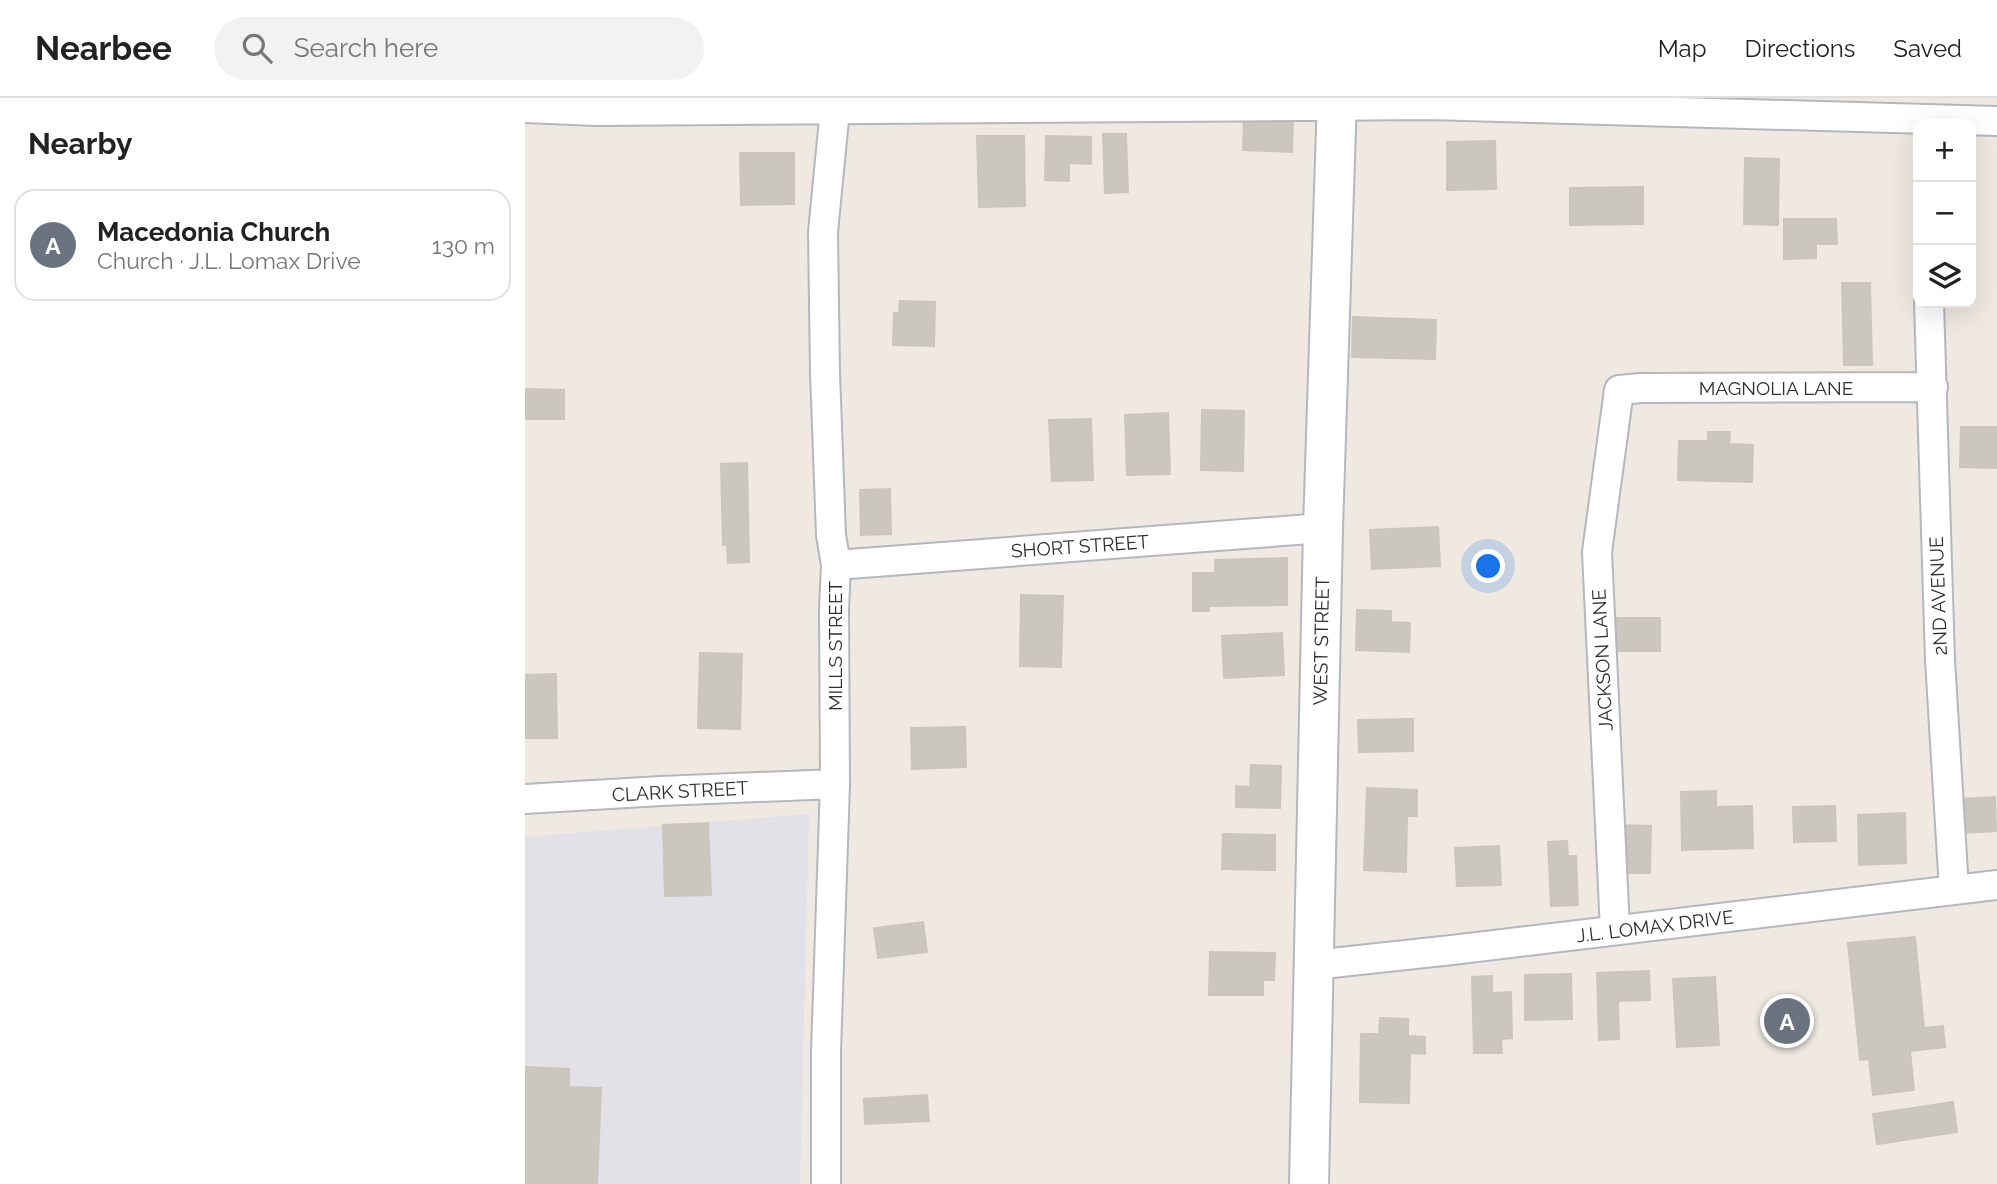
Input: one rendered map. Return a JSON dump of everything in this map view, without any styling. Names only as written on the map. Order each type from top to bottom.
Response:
[{"type":"street","points":[[525,108],[596,111],[1336,102],[1913,122]]},
{"type":"street","name":"WEST STREET","points":[[1309,1184],[1323,528],[1336,102]]},
{"type":"street","name":"MILLS STREET","points":[[826,1184],[826,1052],[835,784],[836,565],[830,522],[823,232],[835,109]]},
{"type":"street","points":[[1949,119],[1992,114]]},
{"type":"street","name":"2ND AVENUE","points":[[1930,308],[1940,660],[1954,890]]},
{"type":"street","name":"MAGNOLIA LANE","points":[[1619,390],[1933,387]]},
{"type":"street","name":"JACKSON LANE","points":[[1615,930],[1597,552],[1619,390]]},
{"type":"street","name":"SHORT STREET","points":[[836,565],[1323,528]]},
{"type":"street","name":"CLARK STREET","points":[[525,799],[661,790],[835,784]]},
{"type":"street","name":"J.L. LOMAX DRIVE","points":[[1313,965],[1997,885]]},
{"type":"shaded area","points":[[809,814],[800,1184],[525,1184],[525,837]]},
{"type":"building","points":[[1244,116],[1293,117],[1292,152],[1243,150]]},
{"type":"building","points":[[1103,134],[1126,134],[1128,192],[1105,193]]},
{"type":"building","points":[[977,136],[1024,136],[1025,206],[979,207]]},
{"type":"building","points":[[1046,136],[1091,137],[1091,164],[1069,163],[1069,181],[1045,180]]},
{"type":"building","points":[[1495,141],[1496,189],[1447,190],[1447,142]]},
{"type":"building","points":[[740,153],[794,153],[794,204],[741,205]]},
{"type":"building","points":[[1745,158],[1779,159],[1778,225],[1744,224]]},
{"type":"building","points":[[1643,187],[1643,224],[1570,225],[1570,188]]},
{"type":"building","points":[[1784,219],[1836,219],[1837,244],[1816,244],[1816,258],[1784,259]]},
{"type":"building","points":[[1842,283],[1870,283],[1872,365],[1844,365]]},
{"type":"building","points":[[900,301],[935,302],[934,346],[893,345],[894,313],[899,313]]},
{"type":"building","points":[[1353,317],[1436,320],[1435,359],[1352,357]]},
{"type":"building","points":[[525,389],[564,390],[564,419],[525,419]]},
{"type":"building","points":[[1202,410],[1244,411],[1243,471],[1201,470]]},
{"type":"building","points":[[1168,413],[1170,474],[1127,475],[1125,415]]},
{"type":"building","points":[[1091,419],[1093,480],[1052,481],[1049,420]]},
{"type":"building","points":[[1961,427],[1997,427],[1997,468],[1960,467]]},
{"type":"building","points":[[1708,432],[1730,432],[1729,444],[1753,445],[1752,482],[1678,480],[1679,441],[1708,441]]},
{"type":"building","points":[[747,463],[749,562],[728,563],[727,545],[723,545],[721,464]]},
{"type":"building","points":[[890,489],[891,534],[861,535],[860,490]]},
{"type":"building","points":[[1438,527],[1440,566],[1372,569],[1370,530]]},
{"type":"building","points":[[1287,558],[1287,605],[1209,606],[1209,611],[1193,611],[1193,573],[1215,573],[1215,560]]},
{"type":"building","points":[[1021,595],[1063,596],[1061,667],[1020,666]]},
{"type":"building","points":[[1357,610],[1391,611],[1391,622],[1410,623],[1409,652],[1356,650]]},
{"type":"building","points":[[1608,618],[1660,618],[1660,651],[1608,651]]},
{"type":"building","points":[[1282,633],[1284,675],[1224,678],[1222,636]]},
{"type":"building","points":[[700,653],[742,654],[740,729],[698,728]]},
{"type":"building","points":[[556,674],[557,738],[525,738],[525,675]]},
{"type":"building","points":[[1413,719],[1413,751],[1359,752],[1358,720]]},
{"type":"building","points":[[965,727],[966,767],[912,769],[911,728]]},
{"type":"building","points":[[1251,765],[1281,766],[1280,808],[1236,807],[1236,786],[1250,787]]},
{"type":"building","points":[[1367,788],[1417,790],[1417,816],[1407,816],[1406,872],[1364,870]]},
{"type":"building","points":[[1716,791],[1716,807],[1752,806],[1753,848],[1682,850],[1681,792]]},
{"type":"building","points":[[1995,797],[1996,831],[1961,833],[1959,799]]},
{"type":"building","points":[[1835,806],[1836,841],[1794,842],[1793,807]]},
{"type":"building","points":[[1905,813],[1906,863],[1859,865],[1858,815]]},
{"type":"building","points":[[708,823],[711,895],[665,896],[663,825]]},
{"type":"building","points":[[1616,825],[1651,826],[1650,873],[1615,873]]},
{"type":"building","points":[[1223,834],[1275,835],[1275,870],[1222,869]]},
{"type":"building","points":[[1567,841],[1568,856],[1576,856],[1578,905],[1551,906],[1548,842]]},
{"type":"building","points":[[1499,846],[1501,885],[1457,886],[1455,848]]},
{"type":"building","points":[[923,922],[927,952],[878,958],[874,928]]},
{"type":"building","points":[[1915,937],[1924,1028],[1943,1026],[1945,1047],[1910,1051],[1914,1090],[1873,1095],[1869,1059],[1860,1060],[1848,943]]},
{"type":"building","points":[[1210,952],[1275,953],[1274,980],[1263,980],[1263,995],[1209,995]]},
{"type":"building","points":[[1649,971],[1650,1000],[1618,1001],[1619,1039],[1599,1040],[1597,973]]},
{"type":"building","points":[[1571,974],[1572,1019],[1525,1020],[1525,975]]},
{"type":"building","points":[[1492,976],[1492,993],[1511,992],[1512,1038],[1501,1039],[1502,1053],[1474,1053],[1472,977]]},
{"type":"building","points":[[1715,977],[1719,1045],[1677,1047],[1673,979]]},
{"type":"building","points":[[1380,1018],[1408,1019],[1408,1036],[1425,1037],[1425,1054],[1410,1053],[1409,1103],[1360,1102],[1361,1034],[1379,1034]]},
{"type":"building","points":[[525,1067],[569,1069],[569,1087],[601,1088],[597,1184],[525,1184]]},
{"type":"building","points":[[927,1095],[929,1121],[865,1124],[864,1099]]},
{"type":"building","points":[[1953,1102],[1957,1132],[1877,1144],[1873,1114]]},
{"type":"place","name":"Macedonia Church","points":[[1787,1021]]}]
